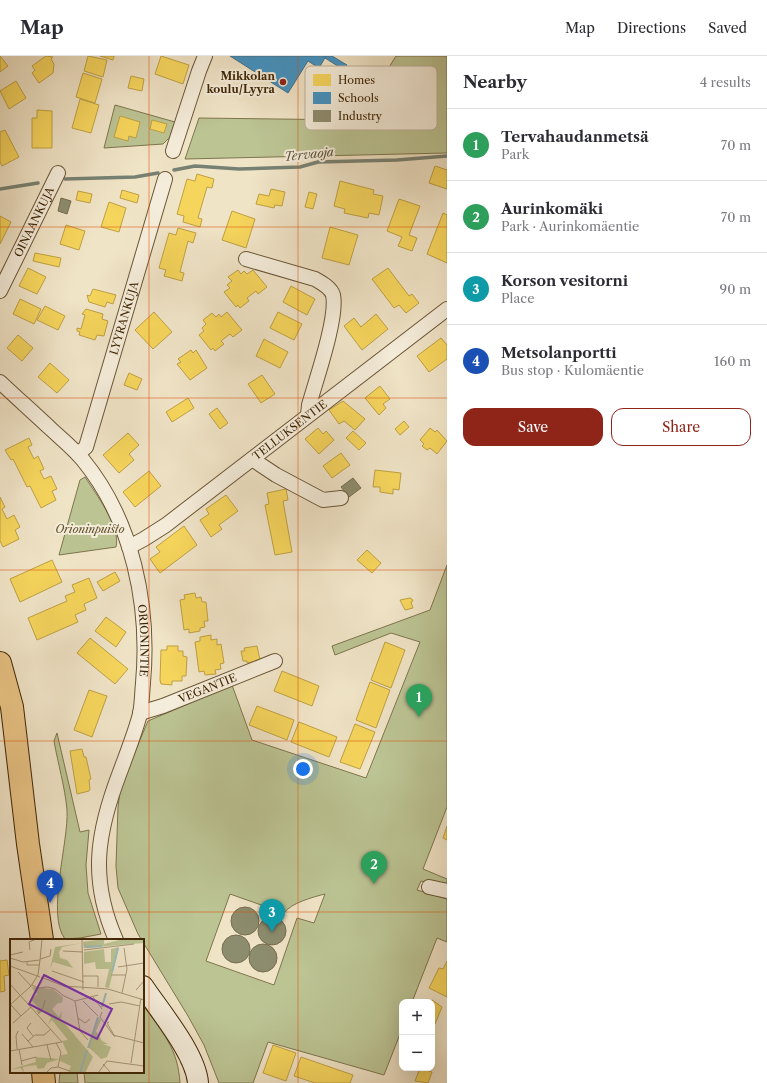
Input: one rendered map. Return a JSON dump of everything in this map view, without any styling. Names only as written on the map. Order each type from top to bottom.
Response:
[{"type":"main road","points":[[0,663],[12,707],[28,844],[42,939]]},
{"type":"main road","points":[[0,709],[19,768]]},
{"type":"main road","points":[[28,844],[31,939]]},
{"type":"main road","points":[[144,987],[188,1053],[195,1068],[198,1083]]},
{"type":"main road","points":[[43,1073],[45,1083]]},
{"type":"main road","points":[[45,1083],[46,1073]]},
{"type":"street","points":[[173,151],[205,56]]},
{"type":"street","name":"OINAANKUJA","points":[[0,291],[58,173]]},
{"type":"street","name":"LYYRANKUJA","points":[[78,454],[86,447],[165,179]]},
{"type":"street","points":[[246,258],[315,279],[325,285],[333,294],[334,315],[309,404],[308,414]]},
{"type":"street","name":"TELLUKSENTIE","points":[[129,547],[166,524],[447,309]]},
{"type":"street","name":"ORIONINTIE","points":[[0,382],[78,454],[106,495],[129,547],[140,593],[144,665],[140,713],[110,797],[99,844],[98,862],[101,895],[116,939]]},
{"type":"street","points":[[252,459],[276,475],[323,500],[341,498]]},
{"type":"street","name":"VEGANTIE","points":[[140,713],[163,706],[275,661]]},
{"type":"street","points":[[429,887],[447,891]]},
{"type":"green space","points":[[396,56],[447,56],[447,153],[185,159],[199,118],[305,119],[305,130],[437,130],[437,66],[390,66]]},
{"type":"green space","points":[[115,105],[175,122],[170,137],[163,144],[104,148]]},
{"type":"green space","name":"Orioninpuisto","points":[[85,477],[101,501],[115,530],[117,539],[116,547],[59,555],[80,480]]},
{"type":"green space","points":[[447,565],[447,807],[423,869],[447,879],[447,887],[421,881],[417,890],[447,899],[447,942],[437,938],[413,999],[399,999],[399,1037],[384,1075],[268,1042],[253,1083],[219,1083],[204,1045],[144,944],[144,939],[141,939],[138,934],[118,888],[116,866],[118,807],[121,785],[148,721],[232,685],[252,740],[366,778],[420,642],[391,633],[335,655],[332,646],[430,610]],"holes":[[[230,894],[284,913],[292,906],[325,894],[314,923],[297,918],[274,985],[206,961]]]},
{"type":"green space","points":[[57,733],[80,832],[89,830],[86,865],[88,893],[101,934],[80,938],[65,939],[60,928],[58,913],[58,896],[67,823],[67,810],[54,741]]},
{"type":"green space","points":[[144,1006],[168,1041],[176,1060],[180,1083],[85,1083],[84,1073],[144,1073]]},
{"type":"green space","points":[[60,1073],[77,1073],[78,1083],[59,1083]]},
{"type":"building: Homes","points":[[0,56],[8,66],[0,72]]},
{"type":"building: Homes","points":[[46,56],[53,57],[51,59],[54,64],[53,73],[39,83],[32,73],[35,70],[32,66]]},
{"type":"building: Homes","points":[[88,56],[107,60],[103,77],[84,71]]},
{"type":"building: Homes","points":[[100,56],[114,56],[113,60]]},
{"type":"building: Homes","points":[[161,56],[189,65],[183,84],[155,74]]},
{"type":"building: Homes","points":[[83,73],[102,79],[95,103],[76,97]]},
{"type":"building: Homes","points":[[131,76],[144,79],[142,91],[128,88]]},
{"type":"building: Homes","points":[[16,81],[26,98],[9,109],[0,91]]},
{"type":"building: Homes","points":[[80,99],[99,105],[91,133],[72,128]]},
{"type":"building: Homes","points":[[37,110],[52,111],[52,148],[32,148],[32,118],[37,118]]},
{"type":"building: Homes","points":[[120,116],[140,122],[136,138],[129,136],[128,141],[114,137]]},
{"type":"building: Homes","points":[[152,120],[167,124],[164,133],[150,129]]},
{"type":"building: Homes","points":[[5,130],[19,157],[2,166],[0,162],[0,132]]},
{"type":"building: Homes","points":[[435,166],[447,170],[447,189],[429,183]]},
{"type":"building: Homes","points":[[197,174],[214,179],[212,188],[207,187],[198,218],[202,219],[200,227],[183,222],[184,216],[177,214],[187,179],[195,181]]},
{"type":"building: Homes","points":[[340,181],[374,190],[373,194],[383,196],[379,215],[369,213],[368,218],[344,213],[345,209],[334,206]]},
{"type":"building: Homes","points":[[271,189],[285,192],[282,206],[275,205],[274,208],[256,204],[259,194],[269,196]]},
{"type":"building: Homes","points":[[122,190],[139,195],[137,203],[120,198]]},
{"type":"building: Homes","points":[[78,191],[92,194],[90,203],[76,200]]},
{"type":"building: Homes","points":[[309,192],[317,194],[313,209],[305,207]]},
{"type":"building: Homes","points":[[399,199],[420,206],[409,235],[417,238],[412,251],[398,246],[402,237],[387,231]]},
{"type":"building: Homes","points":[[109,202],[126,208],[119,232],[101,227]]},
{"type":"building: Homes","points":[[232,211],[255,219],[246,248],[222,240]]},
{"type":"building: Homes","points":[[443,213],[447,215],[447,263],[427,254]]},
{"type":"building: Homes","points":[[0,216],[11,222],[0,244]]},
{"type":"building: Homes","points":[[66,225],[85,231],[79,250],[60,244]]},
{"type":"building: Homes","points":[[330,227],[358,235],[349,265],[322,258]]},
{"type":"building: Homes","points":[[178,228],[196,233],[193,243],[188,241],[180,272],[184,273],[182,281],[164,276],[166,270],[159,268],[169,233],[176,235]]},
{"type":"building: Homes","points":[[35,253],[61,258],[59,267],[33,261]]},
{"type":"building: Homes","points":[[28,268],[46,277],[37,294],[19,286]]},
{"type":"building: Homes","points":[[388,268],[409,296],[412,294],[419,303],[406,313],[399,305],[394,308],[372,279]]},
{"type":"building: Homes","points":[[238,270],[241,274],[244,271],[247,274],[253,270],[267,287],[258,294],[256,291],[247,298],[249,301],[240,308],[238,305],[236,307],[224,292],[230,288],[227,285],[232,281],[228,277]]},
{"type":"building: Homes","points":[[291,286],[315,299],[307,315],[283,302]]},
{"type":"building: Homes","points":[[93,289],[116,295],[113,304],[107,302],[105,307],[89,302],[87,295],[90,296]]},
{"type":"building: Homes","points":[[20,299],[41,309],[34,324],[13,314]]},
{"type":"building: Homes","points":[[45,306],[65,316],[58,330],[37,320]]},
{"type":"building: Homes","points":[[86,309],[103,314],[102,319],[108,321],[104,336],[97,335],[95,340],[79,335],[80,332],[77,331],[77,328],[81,329],[85,315],[82,314]]},
{"type":"building: Homes","points":[[154,312],[172,332],[153,349],[135,330]]},
{"type":"building: Homes","points":[[227,312],[242,330],[233,337],[230,334],[221,341],[224,344],[215,351],[213,348],[211,350],[199,335],[204,331],[202,328],[206,324],[203,320],[212,313],[216,317],[219,314],[221,317]]},
{"type":"building: Homes","points":[[278,312],[302,324],[294,340],[270,328]]},
{"type":"building: Homes","points":[[376,314],[388,329],[362,350],[344,326],[354,318],[361,327]]},
{"type":"building: Homes","points":[[18,335],[33,348],[22,361],[7,348]]},
{"type":"building: Homes","points":[[441,338],[447,345],[447,359],[429,372],[417,356]]},
{"type":"building: Homes","points":[[264,339],[288,352],[280,368],[256,356]]},
{"type":"building: Homes","points":[[191,350],[193,353],[196,350],[207,368],[190,380],[177,364],[181,362],[178,359]]},
{"type":"building: Homes","points":[[50,363],[69,380],[57,393],[38,377]]},
{"type":"building: Homes","points":[[129,373],[142,379],[137,390],[124,385]]},
{"type":"building: Homes","points":[[262,375],[275,394],[261,403],[248,384]]},
{"type":"building: Homes","points":[[380,386],[390,399],[383,404],[386,408],[379,415],[365,398]]},
{"type":"building: Homes","points":[[188,398],[194,408],[172,422],[166,412]]},
{"type":"building: Homes","points":[[343,401],[365,419],[355,430],[344,421],[339,424],[329,410]]},
{"type":"building: Homes","points":[[217,408],[228,423],[220,429],[209,414]]},
{"type":"building: Homes","points":[[404,421],[409,427],[400,435],[395,429]]},
{"type":"building: Homes","points":[[318,428],[323,434],[326,431],[334,440],[319,454],[305,439]]},
{"type":"building: Homes","points":[[430,428],[435,432],[437,430],[447,441],[437,454],[430,448],[427,450],[422,446],[424,444],[420,440]]},
{"type":"building: Homes","points":[[353,431],[366,443],[359,450],[346,438]]},
{"type":"building: Homes","points":[[128,433],[139,445],[129,454],[134,460],[119,473],[103,455]]},
{"type":"building: Homes","points":[[29,438],[32,445],[28,447],[34,459],[38,456],[44,469],[40,471],[44,479],[51,476],[57,489],[52,491],[56,500],[41,508],[30,486],[27,487],[13,459],[11,460],[5,450]]},
{"type":"building: Homes","points":[[341,453],[350,465],[332,478],[323,466]]},
{"type":"building: Homes","points":[[375,470],[401,473],[399,490],[393,489],[393,494],[380,492],[380,487],[373,487]]},
{"type":"building: Homes","points":[[149,471],[161,486],[135,507],[123,492]]},
{"type":"building: Homes","points":[[286,489],[288,500],[283,501],[292,552],[275,555],[265,505],[269,504],[267,493]]},
{"type":"building: Homes","points":[[226,495],[238,511],[219,525],[222,529],[211,537],[200,520],[209,514],[206,509]]},
{"type":"building: Homes","points":[[0,497],[5,507],[2,509],[7,519],[14,515],[20,527],[15,530],[19,539],[3,547],[0,541]]},
{"type":"building: Homes","points":[[184,526],[197,545],[160,573],[150,559],[160,552],[156,547]]},
{"type":"building: Homes","points":[[367,550],[381,563],[372,573],[357,560]]},
{"type":"building: Homes","points":[[52,560],[62,582],[20,602],[10,579]]},
{"type":"building: Homes","points":[[115,572],[120,581],[103,591],[97,582]]},
{"type":"building: Homes","points":[[89,578],[97,598],[84,604],[86,610],[75,615],[78,622],[37,640],[28,618],[67,601],[65,596],[75,592],[72,585]]},
{"type":"building: Homes","points":[[195,593],[196,598],[201,597],[202,602],[206,602],[208,621],[204,621],[205,627],[200,628],[200,631],[189,633],[189,629],[184,630],[180,600],[185,599],[184,595]]},
{"type":"building: Homes","points":[[410,598],[413,601],[411,602],[413,608],[405,610],[400,600]]},
{"type":"building: Homes","points":[[106,617],[126,632],[116,647],[95,631]]},
{"type":"building: Homes","points":[[211,635],[211,640],[217,639],[217,645],[221,644],[224,663],[220,664],[221,669],[215,670],[216,674],[205,675],[204,671],[199,672],[195,642],[200,641],[200,637]]},
{"type":"building: Homes","points":[[90,638],[128,669],[115,684],[77,653]]},
{"type":"building: Homes","points":[[385,642],[405,650],[391,688],[371,680]]},
{"type":"building: Homes","points":[[167,646],[178,646],[178,651],[183,651],[183,656],[187,657],[186,676],[182,676],[182,681],[172,681],[172,685],[161,684],[160,680],[161,650],[167,650]]},
{"type":"building: Homes","points":[[257,646],[260,660],[247,663],[247,661],[243,661],[241,651],[245,651],[244,648]]},
{"type":"building: Homes","points":[[282,671],[319,686],[312,706],[274,691]]},
{"type":"building: Homes","points":[[370,682],[390,690],[376,728],[356,720]]},
{"type":"building: Homes","points":[[89,690],[107,696],[92,737],[74,730]]},
{"type":"building: Homes","points":[[257,706],[294,720],[287,740],[249,725]]},
{"type":"building: Homes","points":[[299,722],[337,737],[329,757],[291,742]]},
{"type":"building: Homes","points":[[355,724],[375,732],[360,769],[340,762]]},
{"type":"building: Homes","points":[[82,749],[84,757],[86,757],[91,779],[89,780],[90,789],[89,791],[77,794],[70,751]]},
{"type":"building: Homes","points":[[447,826],[447,840],[443,838]]},
{"type":"building: Homes","points":[[7,960],[9,975],[4,976],[5,991],[0,992],[0,961]]},
{"type":"building: Homes","points":[[447,961],[447,997],[429,988],[439,968],[443,969]]},
{"type":"building: Homes","points":[[435,1002],[442,1007],[435,1024]]},
{"type":"building: Homes","points":[[273,1045],[296,1053],[286,1081],[263,1073]]},
{"type":"building: Homes","points":[[301,1057],[353,1075],[350,1083],[315,1083],[294,1076]]},
{"type":"building: Homes","points":[[419,1071],[432,1072],[428,1083],[415,1081]]},
{"type":"building: Schools","name":"Mikkolan koulu/Lyyra","points":[[230,56],[326,56],[320,66],[316,66],[308,61],[288,93]]},
{"type":"building: Schools","points":[[326,56],[332,56],[347,65],[338,66],[325,58]]},
{"type":"building: Industry","points":[[61,198],[71,201],[67,214],[58,211]]},
{"type":"building: Industry","points":[[353,478],[361,488],[349,497],[341,487]]},
{"type":"building: Industry","points":[[245,907],[255,911],[259,921],[255,931],[245,935],[235,931],[231,921],[235,911]]},
{"type":"building: Industry","points":[[272,917],[282,921],[286,931],[282,941],[272,945],[262,941],[258,931],[262,921]]},
{"type":"building: Industry","points":[[236,935],[246,939],[250,949],[246,959],[236,963],[226,959],[222,949],[226,939]]},
{"type":"building: Industry","points":[[263,944],[273,948],[277,958],[273,968],[263,972],[253,968],[249,958],[253,948]]},
{"type":"waterway","name":"Tervaoja","points":[[174,170],[195,166],[239,169],[300,167],[318,162],[397,160],[447,156]]},
{"type":"waterway","name":"Tervaoja","points":[[65,179],[135,177],[158,173]]},
{"type":"waterway","name":"Tervaoja","points":[[0,189],[38,183]]},
{"type":"place","name":"Mikkolan koulu/Lyyra","points":[[283,82]]},
{"type":"place","name":"Tervahaudanmetsä","points":[[419,717]]},
{"type":"place","name":"Aurinkomäki","points":[[374,884]]},
{"type":"place","name":"Metsolanportti","points":[[50,903]]},
{"type":"place","name":"Korson vesitorni","points":[[272,932]]}]
